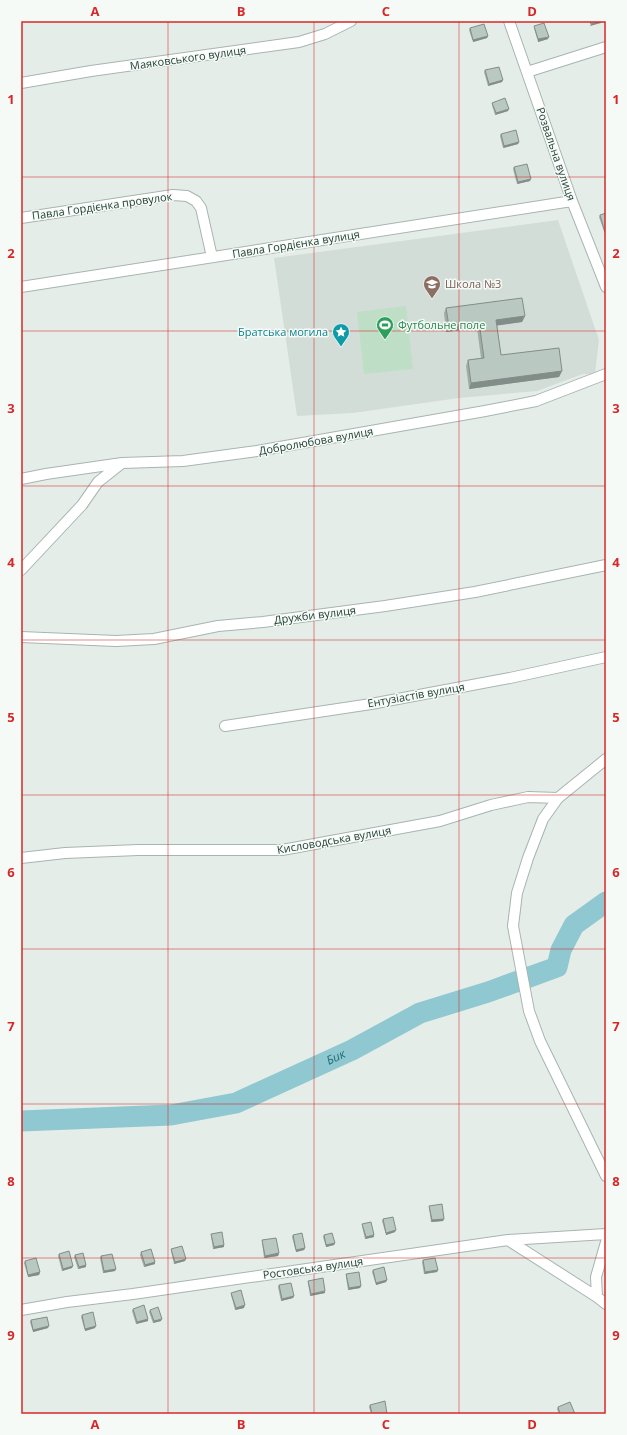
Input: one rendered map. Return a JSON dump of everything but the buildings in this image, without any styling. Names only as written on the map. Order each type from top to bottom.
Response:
[{"type":"street","name":"Розвальна вулиця","points":[[509,21],[572,201],[606,287]]},
{"type":"street","name":"Маяковського вулиця","points":[[21,83],[91,71],[299,42],[325,34],[349,22]]},
{"type":"street","points":[[527,72],[606,47]]},
{"type":"street","name":"Павла Гордієнка провулок","points":[[21,218],[173,195],[187,196],[196,201],[201,208],[212,257]]},
{"type":"street","name":"Павла Гордієнка вулиця","points":[[21,287],[572,201]]},
{"type":"street","name":"Добролюбова вулиця","points":[[21,479],[122,463],[183,461],[257,451],[485,411],[536,401],[606,374]]},
{"type":"street","points":[[21,570],[82,505],[98,482],[122,463]]},
{"type":"street","name":"Дружби вулиця","points":[[21,637],[116,641],[154,639],[218,626],[263,622],[385,606],[475,592],[606,565]]},
{"type":"street","name":"Ентузіастів вулиця","points":[[225,726],[371,704],[510,678],[606,656]]},
{"type":"street","points":[[606,759],[558,798],[543,819],[528,858],[517,893],[513,926],[530,1011],[540,1041],[606,1176]]},
{"type":"street","name":"Кисловодська вулиця","points":[[21,858],[65,853],[138,850],[282,850],[440,821],[491,805],[528,797],[558,798]]},
{"type":"street","name":"Ростовська вулиця","points":[[21,1310],[67,1302],[133,1294],[508,1240],[606,1234]]},
{"type":"street","points":[[508,1240],[606,1304]]},
{"type":"street","points":[[597,1297],[596,1277],[606,1242]]},
{"type":"shaded area","name":"Школа №3","points":[[558,220],[599,340],[595,374],[583,374],[537,391],[459,398],[353,413],[297,416],[274,258]]},
{"type":"green space","name":"Футбольне поле","points":[[406,306],[413,369],[364,374],[357,312]]},
{"type":"waterway","name":"Бик","points":[[21,1121],[171,1115],[236,1103],[352,1050],[420,1013],[488,992],[557,967],[561,950],[574,925],[606,902]]},
{"type":"place","name":"Школа №3","points":[[432,299]]},
{"type":"place","name":"Футбольне поле","points":[[385,340]]},
{"type":"place","name":"Братська могила","points":[[341,347]]}]
